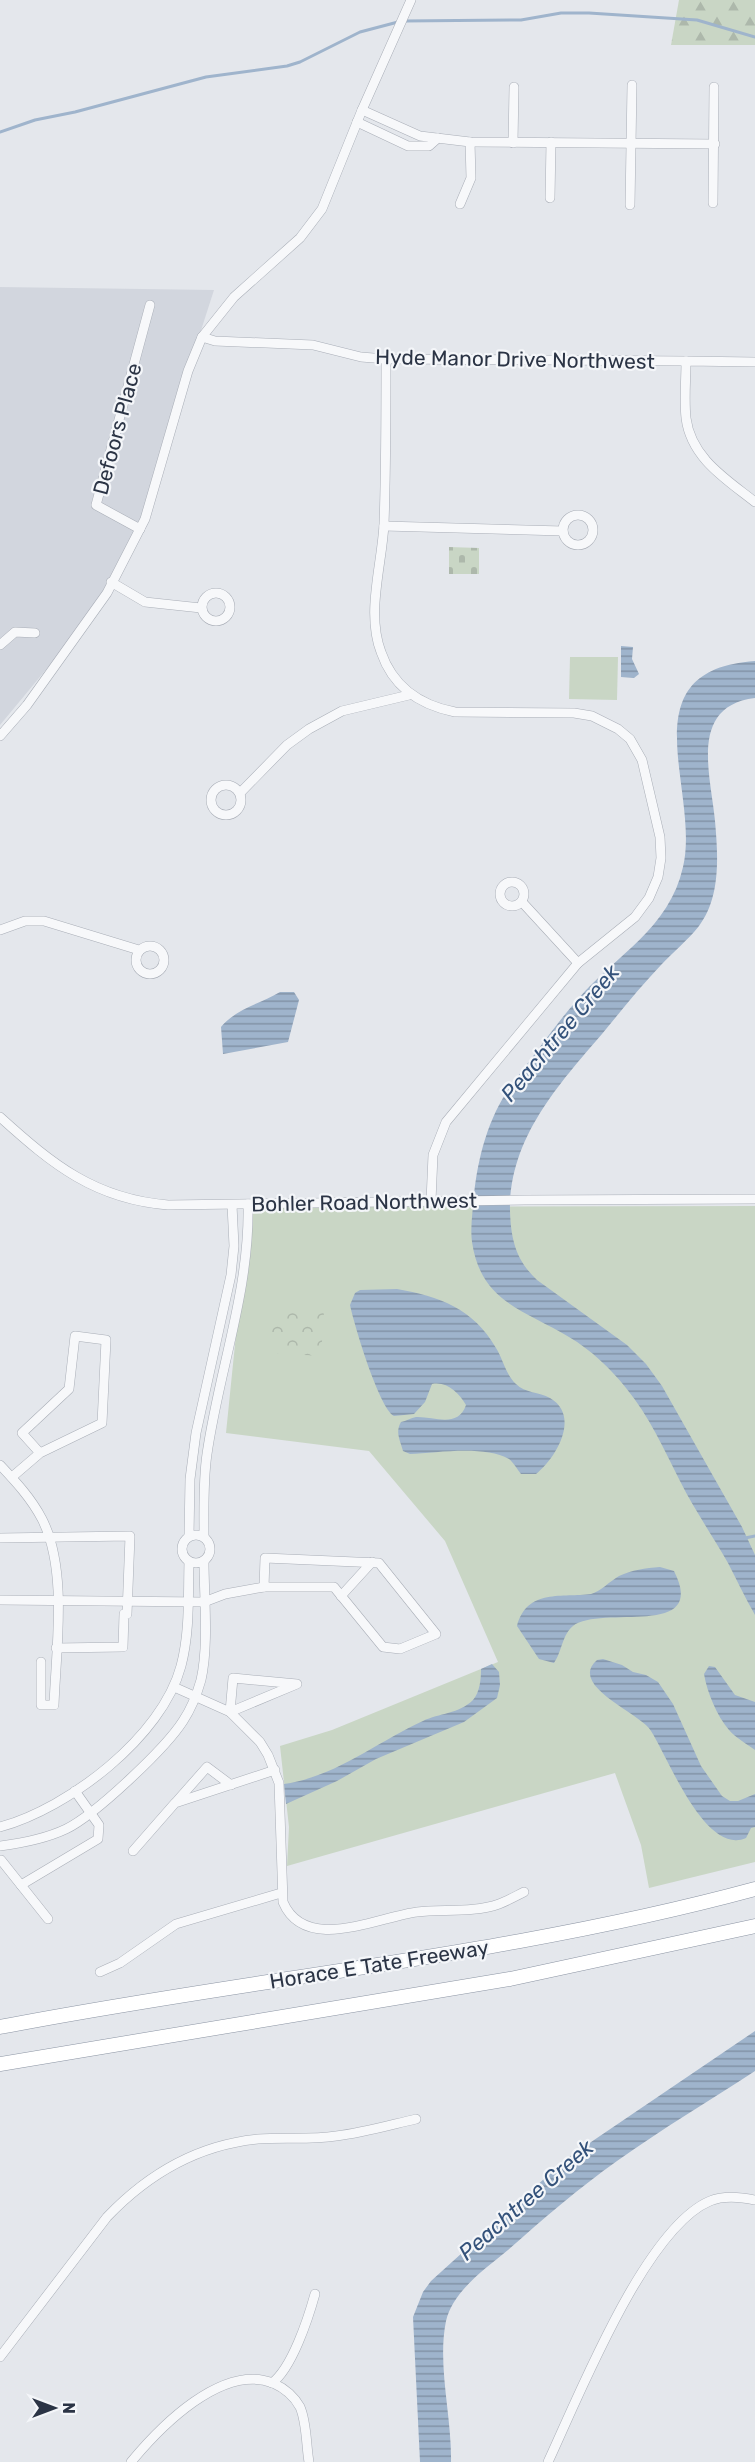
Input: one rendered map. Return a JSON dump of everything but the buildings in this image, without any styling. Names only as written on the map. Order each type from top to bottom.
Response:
[{"type":"highway","name":"Horace E Tate Freeway","points":[[0,2027],[507,1943],[627,1920],[755,1889]]},
{"type":"highway","name":"Horace E Tate Freeway","points":[[0,2064],[510,1979],[755,1926]]},
{"type":"street","points":[[0,736],[58,663],[107,593],[145,519],[188,371],[202,337],[234,297],[312,225],[329,195],[362,110],[410,2]]},
{"type":"street","points":[[630,205],[632,85]]},
{"type":"street","points":[[513,143],[514,87]]},
{"type":"street","points":[[713,202],[714,87]]},
{"type":"street","points":[[362,110],[420,136],[470,142],[715,144]]},
{"type":"street","points":[[357,122],[408,146],[429,146],[438,138]]},
{"type":"street","points":[[460,204],[471,178],[470,142]]},
{"type":"street","points":[[550,198],[551,142]]},
{"type":"street","name":"Defoors Place","points":[[140,529],[96,505],[150,304]]},
{"type":"street","name":"Hyde Manor Drive Northwest","points":[[202,337],[215,341],[313,345],[361,357],[386,359],[755,362]]},
{"type":"street","points":[[386,359],[384,526],[375,614],[376,634],[386,665],[409,695],[455,712],[574,713],[592,716],[618,729],[638,750],[646,771],[660,837],[661,858],[657,877],[649,898],[635,917],[578,963],[446,1122],[433,1155],[431,1201]]},
{"type":"street","name":"Hyde Manor Drive Northwest","points":[[686,362],[686,419],[691,437],[706,462],[755,502]]},
{"type":"street","points":[[384,526],[563,531]]},
{"type":"street","points":[[111,582],[145,602],[201,608]]},
{"type":"street","points":[[0,645],[15,632],[34,633]]},
{"type":"street","points":[[240,792],[287,745],[309,729],[342,711],[409,695]]},
{"type":"street","points":[[522,902],[578,963]]},
{"type":"street","points":[[0,930],[25,921],[44,921],[139,950]]},
{"type":"street","name":"Bohler Road Northwest","points":[[0,1117],[59,1168],[113,1195],[144,1203],[168,1205],[468,1200],[755,1199]]},
{"type":"street","points":[[189,1536],[190,1479],[196,1434],[231,1275],[234,1246],[232,1204]]},
{"type":"street","points":[[204,1536],[207,1456],[243,1282],[248,1240],[248,1204]]},
{"type":"street","points":[[12,1477],[40,1453],[102,1423],[106,1340],[75,1336],[69,1389],[22,1433],[40,1453]]},
{"type":"street","points":[[0,1465],[34,1505],[50,1537],[56,1566],[58,1601],[54,1705],[41,1705],[41,1662]]},
{"type":"street","points":[[0,1846],[46,1837],[67,1828],[91,1813],[165,1744],[182,1722],[195,1698],[204,1661],[204,1561],[211,1549],[204,1536],[196,1534],[189,1536],[183,1541],[181,1549],[183,1556],[189,1562],[197,1564],[204,1561]]},
{"type":"street","points":[[0,1538],[130,1536],[129,1601],[127,1614],[124,1614],[123,1647],[56,1648]]},
{"type":"street","points":[[0,1600],[204,1602],[225,1594],[264,1587],[334,1587],[383,1647],[400,1649],[436,1634],[379,1563],[265,1558],[264,1587]]},
{"type":"street","points":[[0,1827],[47,1809],[75,1791],[141,1736],[159,1714],[174,1687],[185,1647],[189,1562]]},
{"type":"street","points":[[341,1596],[372,1562]]},
{"type":"street","points":[[233,1677],[297,1684],[287,1688],[230,1712],[233,1677]]},
{"type":"street","points":[[174,1687],[230,1712],[260,1742],[275,1770],[279,1784],[281,1893],[286,1910],[298,1922],[314,1927],[340,1929],[363,1926],[414,1912],[491,1906],[524,1892]]},
{"type":"street","points":[[133,1851],[207,1767],[231,1785]]},
{"type":"street","points":[[175,1803],[275,1770]]},
{"type":"street","points":[[21,1885],[98,1839],[99,1825],[75,1791]]},
{"type":"street","points":[[1,1860],[48,1919]]},
{"type":"street","points":[[100,1972],[120,1963],[176,1924],[281,1893]]},
{"type":"street","points":[[0,2357],[107,2217],[124,2199],[165,2168],[227,2144],[258,2139],[335,2136],[416,2119]]},
{"type":"street","points":[[548,2462],[620,2310],[637,2279],[659,2248],[693,2211],[710,2201],[723,2197],[755,2200]]},
{"type":"street","points":[[272,2383],[280,2377],[287,2366],[308,2322],[315,2294]]},
{"type":"street","points":[[131,2462],[160,2430],[202,2396],[214,2390],[249,2380],[272,2383],[287,2391],[299,2405],[303,2415],[309,2462]]},
{"type":"shaded area","points":[[0,287],[214,290],[175,411],[145,519],[119,568],[68,643],[0,725]]},
{"type":"green space","points":[[679,0],[755,0],[755,45],[671,45]]},
{"type":"green space","points":[[449,547],[479,548],[479,574],[449,574]]},
{"type":"green space","points":[[570,657],[618,657],[617,700],[569,699]]},
{"type":"green space","points":[[755,1206],[755,1862],[649,1888],[641,1845],[615,1773],[287,1866],[289,1827],[280,1746],[332,1730],[498,1662],[445,1541],[369,1451],[226,1433],[249,1207]]},
{"type":"green space","points":[[273,1309],[324,1311],[321,1356],[270,1353]]},
{"type":"water","points":[[621,646],[633,647],[632,659],[639,674],[634,678],[621,677]]},
{"type":"water","name":"Peachtree Creek","points":[[755,661],[755,698],[734,704],[720,714],[712,729],[708,746],[717,862],[715,889],[706,915],[695,931],[646,982],[553,1093],[527,1137],[518,1160],[512,1185],[510,1211],[516,1249],[530,1272],[537,1280],[627,1345],[646,1364],[662,1386],[742,1527],[755,1555],[755,1615],[728,1563],[685,1491],[656,1433],[634,1399],[613,1373],[585,1348],[521,1311],[495,1292],[485,1279],[477,1262],[471,1230],[476,1180],[482,1151],[491,1123],[504,1096],[552,1030],[578,999],[654,924],[676,889],[683,867],[686,837],[677,739],[680,710],[691,686],[715,669]]},
{"type":"water","points":[[280,992],[294,992],[299,1000],[288,1042],[223,1054],[221,1027],[234,1015]]},
{"type":"water","points":[[397,1289],[441,1300],[466,1314],[487,1335],[516,1384],[550,1398],[559,1406],[564,1415],[562,1437],[551,1458],[536,1474],[521,1474],[509,1459],[487,1452],[410,1454],[403,1451],[398,1433],[401,1422],[416,1417],[451,1419],[457,1417],[466,1405],[460,1396],[448,1386],[432,1384],[425,1402],[414,1414],[394,1416],[388,1410],[368,1365],[350,1305],[355,1293],[360,1290]]},
{"type":"water","points":[[660,1567],[674,1571],[681,1592],[677,1606],[665,1613],[587,1620],[573,1626],[554,1663],[539,1659],[517,1626],[522,1614],[537,1600],[547,1597],[591,1594],[624,1574]]},
{"type":"water","points":[[603,1659],[646,1675],[658,1682],[673,1704],[701,1766],[722,1796],[730,1801],[738,1801],[755,1794],[755,1827],[751,1828],[746,1838],[731,1840],[716,1833],[702,1819],[651,1731],[598,1689],[591,1680],[590,1670],[597,1660]]},
{"type":"water","points":[[492,1664],[499,1672],[500,1685],[497,1698],[464,1722],[376,1759],[337,1781],[286,1804],[284,1784],[303,1780],[338,1767],[406,1729],[467,1705],[477,1693],[481,1669]]},
{"type":"water","points":[[709,1666],[715,1667],[735,1695],[755,1702],[755,1750],[732,1733],[717,1711],[705,1681],[704,1674]]},
{"type":"water","name":"Peachtree Creek","points":[[755,2031],[755,2071],[603,2171],[480,2273],[455,2300],[446,2321],[443,2355],[451,2462],[420,2462],[413,2317],[423,2292],[431,2281],[566,2159]]},
{"type":"waterway","points":[[404,21],[521,20],[561,13],[589,13],[697,20],[755,37]]},
{"type":"waterway","points":[[0,132],[35,120],[75,112],[206,77],[287,66],[300,62],[360,32],[398,22]]},
{"type":"waterway","points":[[745,1538],[755,1536]]}]
